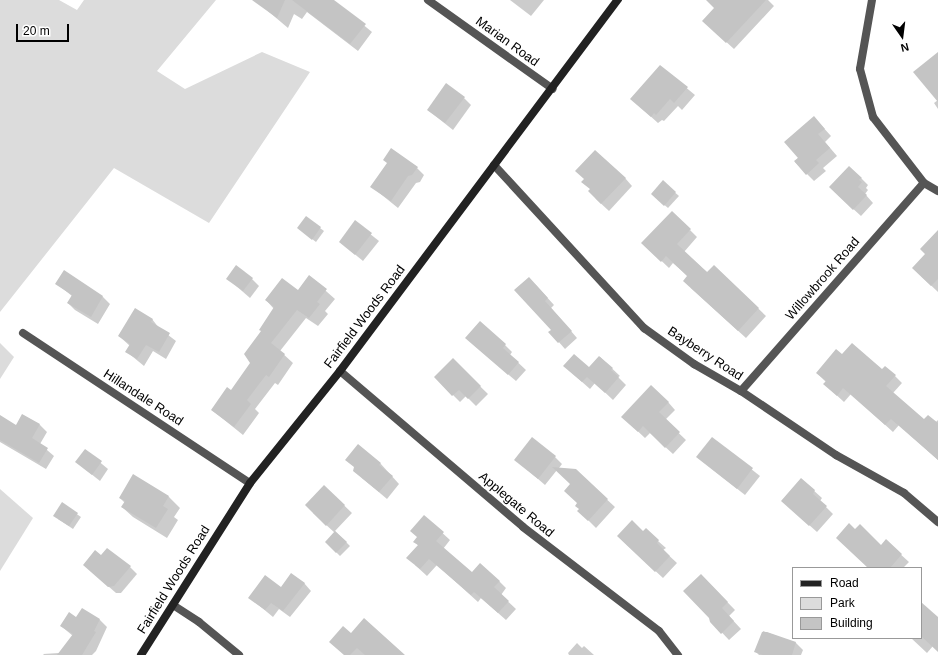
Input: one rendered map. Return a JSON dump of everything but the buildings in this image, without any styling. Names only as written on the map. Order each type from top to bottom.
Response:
[{"type":"main road","name":"Fairfield Woods Road","points":[[141,655],[250,483],[340,371],[494,165],[553,89],[618,0]]},
{"type":"street","name":"Marian Road","points":[[428,0],[553,89]]},
{"type":"street","points":[[872,0],[860,69],[873,117],[924,183],[938,191]]},
{"type":"street","name":"Bayberry Road","points":[[494,165],[644,328],[694,364],[741,391],[836,456],[904,493],[938,522]]},
{"type":"street","name":"Willowbrook Road","points":[[741,391],[924,183]]},
{"type":"street","name":"Hillandale Road","points":[[23,333],[250,483]]},
{"type":"street","name":"Applegate Road","points":[[340,371],[523,527],[659,631],[678,655]]},
{"type":"street","points":[[173,605],[199,622],[239,655]]},
{"type":"green space","points":[[0,0],[59,0],[77,10],[84,0],[216,0],[157,71],[185,89],[262,52],[310,72],[209,223],[114,168],[0,312]]},
{"type":"green space","points":[[0,343],[14,357],[0,379]]},
{"type":"green space","points":[[0,489],[33,518],[0,571]]}]
